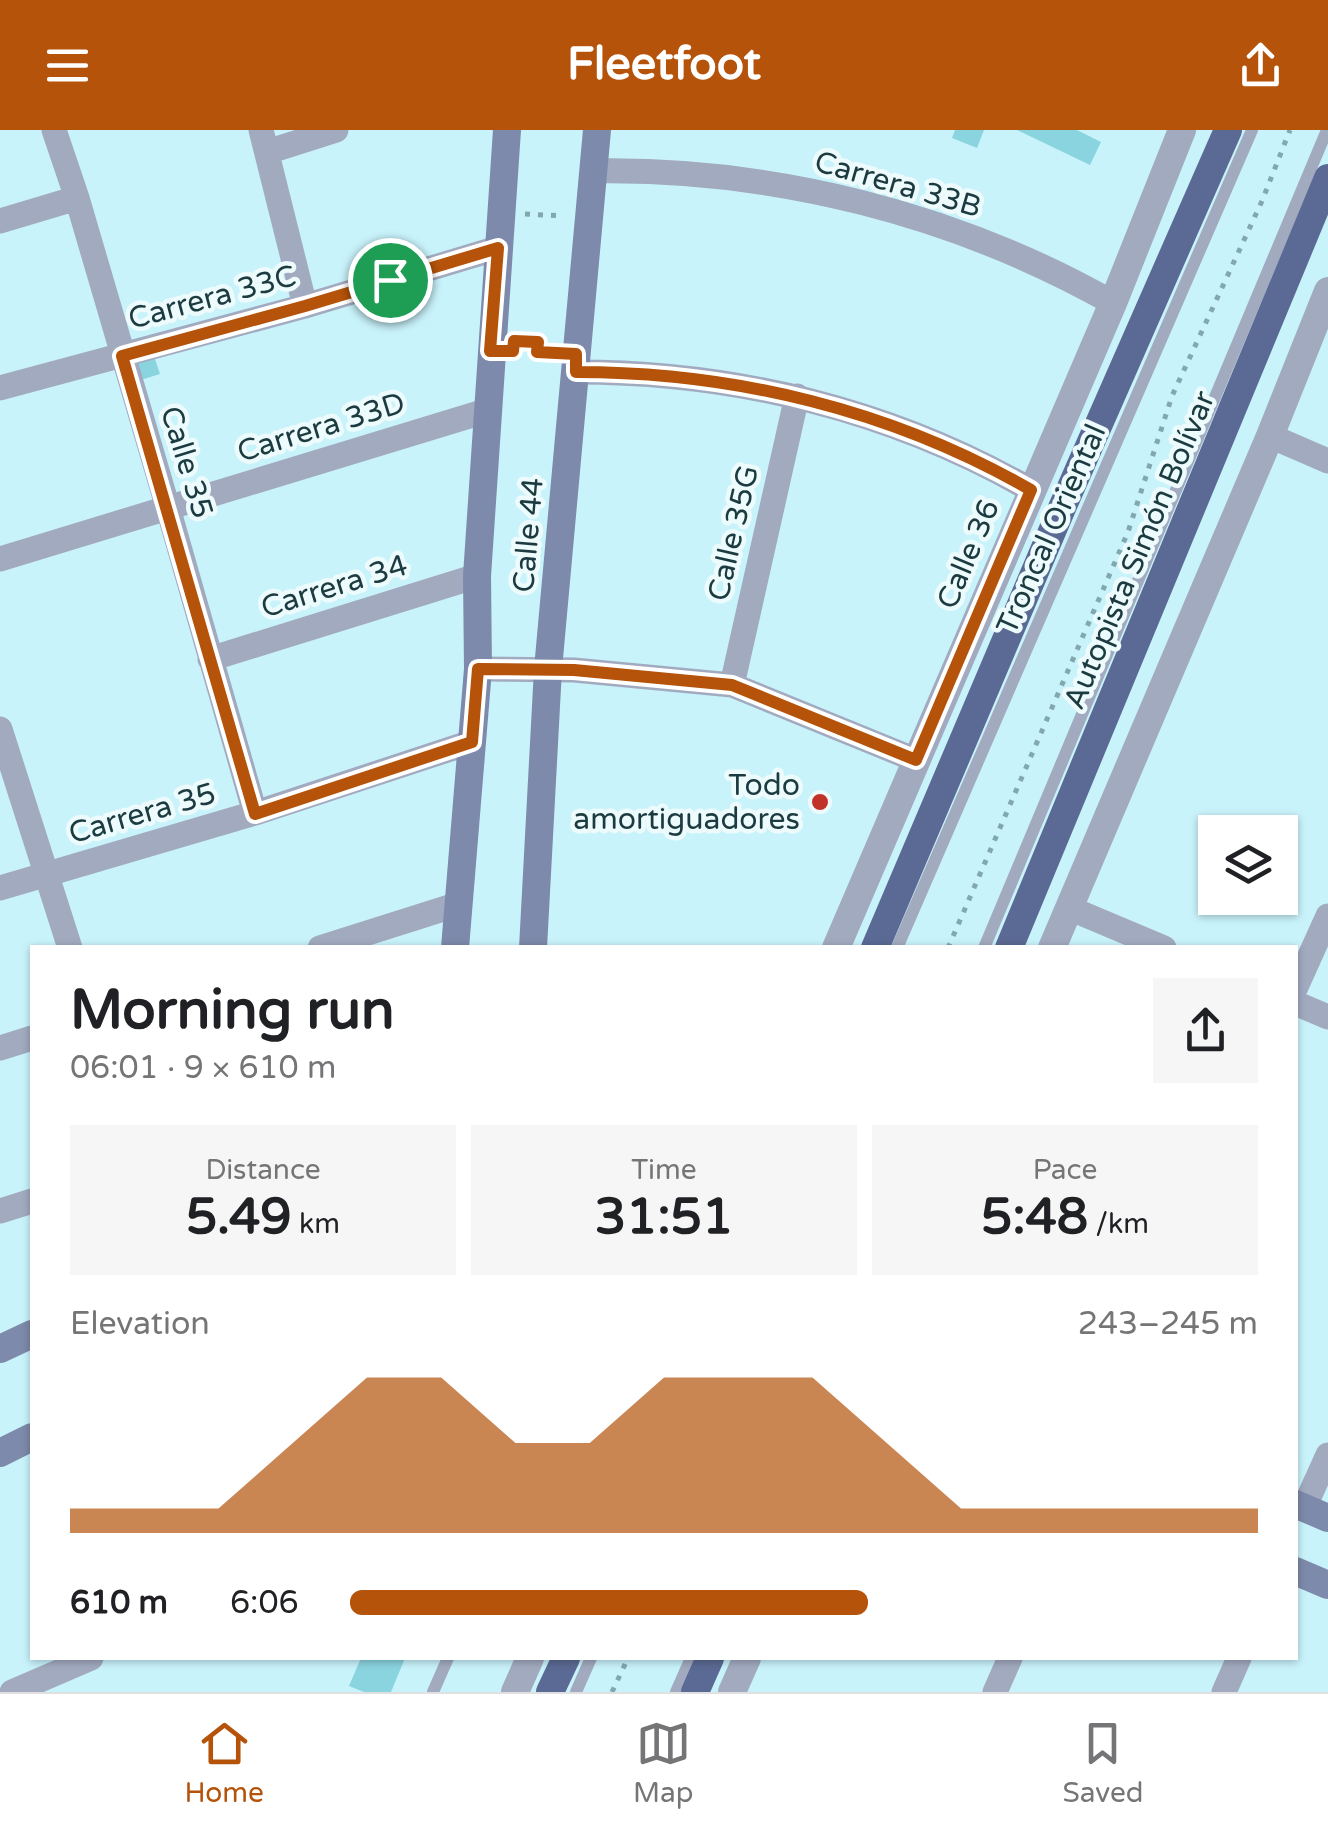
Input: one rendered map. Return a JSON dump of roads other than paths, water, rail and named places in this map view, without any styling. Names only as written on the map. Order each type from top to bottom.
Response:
[{"type":"highway","points":[[876,945],[1228,130]]},
{"type":"highway","name":"Autopista Simón Bolívar","points":[[1009,945],[1328,178]]},
{"type":"highway","points":[[550,1692],[565,1660]]},
{"type":"highway","points":[[696,1692],[709,1660]]},
{"type":"main road","name":"Calle 44","points":[[455,945],[478,669],[477,576],[507,130]]},
{"type":"main road","name":"Calle 44","points":[[534,945],[548,669],[597,130]]},
{"type":"main road","points":[[0,1350],[30,1335]]},
{"type":"main road","points":[[0,1453],[30,1438]]},
{"type":"main road","points":[[1298,1571],[1328,1585]]},
{"type":"street","name":"Calle 35","points":[[54,130],[255,814]]},
{"type":"street","points":[[305,306],[264,141],[336,130]]},
{"type":"street","name":"Calle 36","points":[[837,945],[1113,303],[1182,130]]},
{"type":"street","name":"Carrera 33B","points":[[593,171],[742,178],[863,201],[980,238],[1113,303]]},
{"type":"street","points":[[0,221],[76,198]]},
{"type":"street","name":"Carrera 33C","points":[[0,388],[305,306],[498,248]]},
{"type":"street","points":[[1053,945],[1328,291]]},
{"type":"street","points":[[576,363],[700,378],[797,396],[906,430],[1031,490]]},
{"type":"street","name":"Calle 35G","points":[[732,685],[797,396]]},
{"type":"street","name":"Carrera 33D","points":[[0,559],[489,410]]},
{"type":"street","points":[[1270,436],[1328,461]]},
{"type":"street","name":"Carrera 34","points":[[210,659],[477,576]]},
{"type":"street","points":[[478,669],[548,669],[732,685],[916,760]]},
{"type":"street","points":[[0,729],[69,945]]},
{"type":"street","name":"Carrera 35","points":[[0,888],[255,814],[472,742]]},
{"type":"street","points":[[329,945],[459,904]]},
{"type":"street","points":[[1069,908],[1157,945]]},
{"type":"street","points":[[1298,982],[1328,916]]},
{"type":"street","points":[[1298,1003],[1328,1017]]},
{"type":"street","points":[[0,1048],[30,1039]]},
{"type":"street","points":[[0,1212],[30,1202]]},
{"type":"street","points":[[1309,1510],[1328,1456]]},
{"type":"street","points":[[12,1692],[86,1660]]},
{"type":"street","points":[[514,1692],[529,1660]]},
{"type":"street","points":[[732,1692],[746,1660]]},
{"type":"street","points":[[995,1692],[1009,1660]]},
{"type":"street","points":[[1224,1692],[1238,1660]]},
{"type":"lane","name":"Troncal Oriental","points":[[898,945],[1252,130]]},
{"type":"lane","points":[[985,945],[1327,130]]},
{"type":"lane","points":[[433,1692],[447,1660]]},
{"type":"lane","points":[[576,1692],[590,1660]]},
{"type":"lane","points":[[676,1692],[689,1660]]},
{"type":"place","name":"Todo amortiguadores","points":[[820,802]]}]
